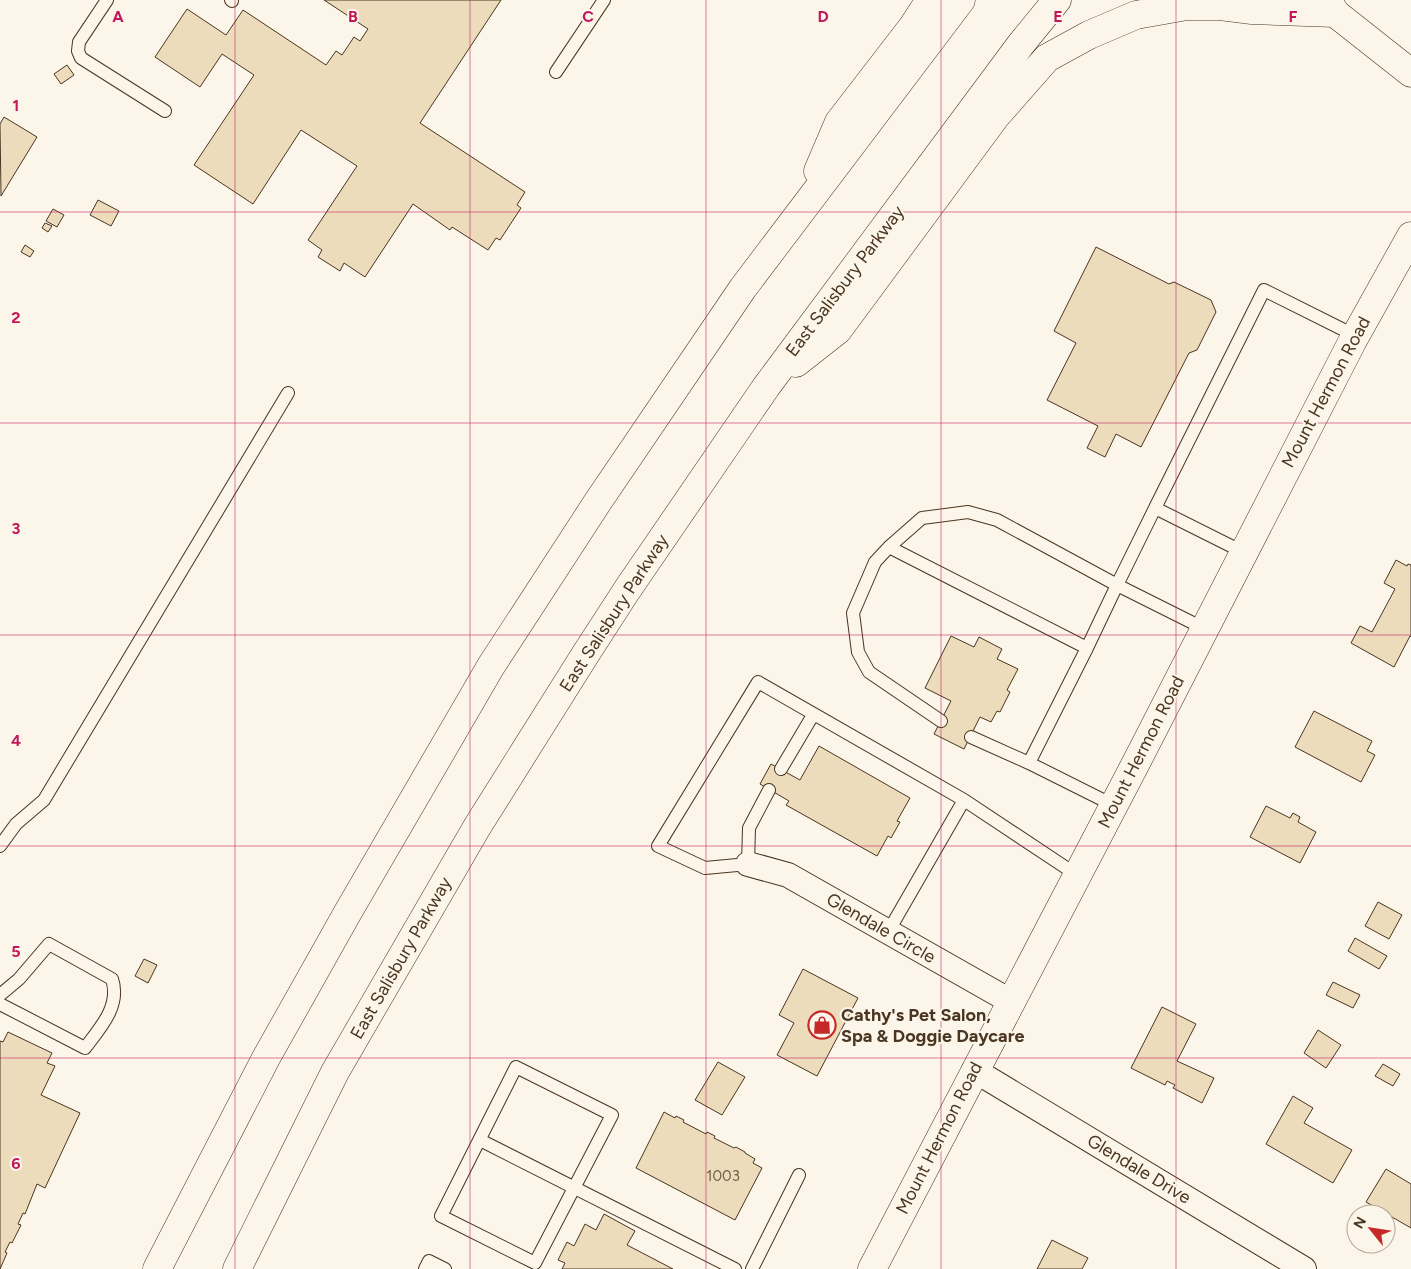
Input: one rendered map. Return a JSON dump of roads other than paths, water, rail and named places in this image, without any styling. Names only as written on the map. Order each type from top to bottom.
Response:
[{"type":"main road","points":[[804,207],[839,122],[913,26],[930,0]]},
{"type":"main road","points":[[158,1269],[266,1058],[491,666],[597,503],[721,321],[804,207],[962,0]]},
{"type":"main road","name":"East Salisbury Parkway","points":[[237,1269],[335,1072],[477,827],[627,590],[766,387],[1021,44],[1057,0]]},
{"type":"main road","points":[[766,387],[838,330],[996,116],[1047,58],[1089,35],[1136,16],[1187,6],[1220,6],[1252,10],[1327,4],[1411,73]]},
{"type":"main road","name":"Mount Hermon Road","points":[[872,1269],[1205,629],[1243,552],[1356,336],[1411,236]]},
{"type":"street","name":"Glendale Circle","points":[[748,864],[788,875],[1010,1001]]},
{"type":"street","name":"Glendale Drive","points":[[974,1070],[1304,1269]]},
{"type":"lane","points":[[107,0],[79,42],[78,51],[81,58],[165,111]]},
{"type":"lane","points":[[556,72],[604,0]]},
{"type":"lane","points":[[1029,763],[1088,648],[1117,585],[1264,290],[1356,336]]},
{"type":"lane","points":[[0,846],[16,824],[44,800],[288,392]]},
{"type":"lane","points":[[1155,508],[1243,552]]},
{"type":"lane","points":[[941,721],[870,672],[858,652],[853,613],[875,562],[889,546],[922,518],[968,512],[996,520],[1117,585],[1205,629]]},
{"type":"lane","points":[[889,546],[1088,648]]},
{"type":"lane","points":[[769,790],[749,828],[748,864],[705,868],[658,846],[758,682],[964,800],[1077,875]]},
{"type":"lane","points":[[781,769],[813,715]]},
{"type":"lane","points":[[971,737],[1029,763],[1113,806]]},
{"type":"lane","points":[[888,932],[964,800]]},
{"type":"lane","points":[[0,995],[19,979],[48,944],[112,979],[115,989],[110,1014],[85,1048],[0,1004]]},
{"type":"lane","points":[[516,1067],[612,1115],[574,1188],[535,1266],[441,1216],[516,1067]]},
{"type":"lane","points":[[480,1140],[735,1269]]},
{"type":"lane","points":[[752,1269],[799,1175]]},
{"type":"lane","points":[[424,1269],[429,1261],[445,1269]]},
{"type":"place","name":"Cathy's Pet Salon, Spa & Doggie Daycare","points":[[822,1025]]}]
